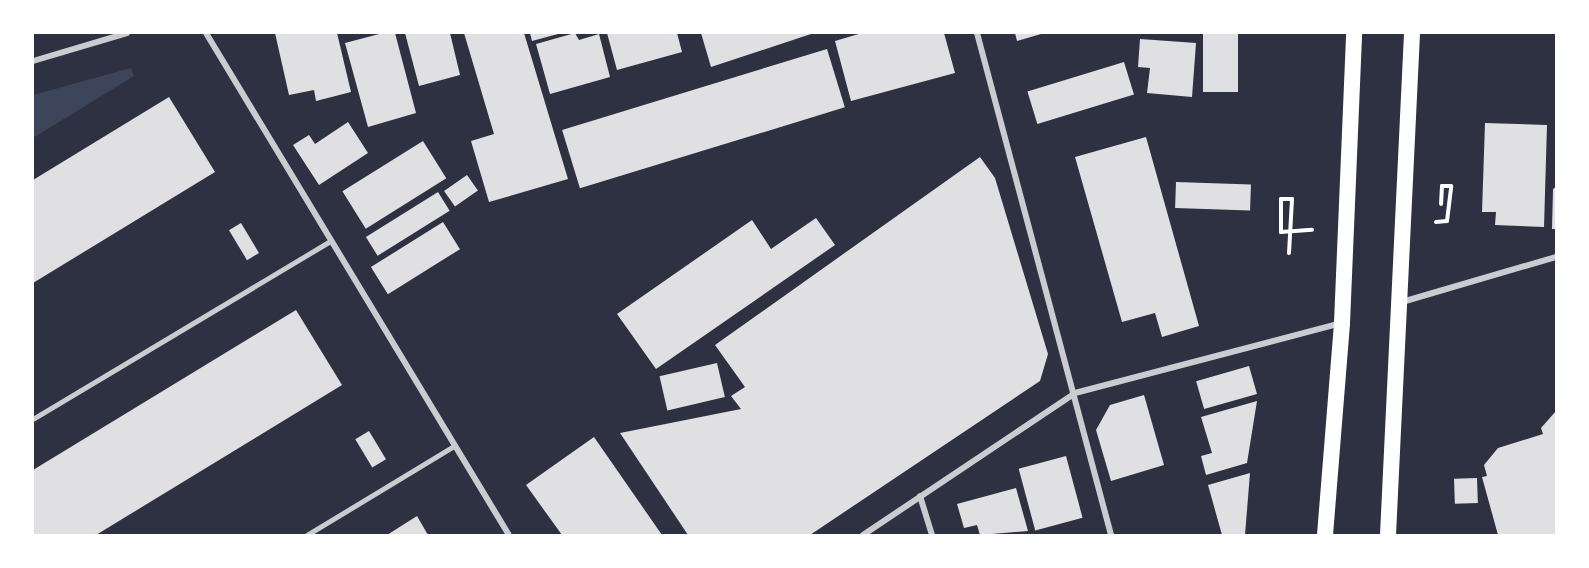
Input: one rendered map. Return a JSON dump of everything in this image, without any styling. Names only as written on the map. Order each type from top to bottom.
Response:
[{"type":"highway","points":[[1325,535],[1342,323],[1354,33]]},
{"type":"highway","points":[[1388,535],[1412,33]]},
{"type":"street","points":[[33,61],[127,33]]},
{"type":"street","points":[[206,33],[508,535]]},
{"type":"street","points":[[977,33],[1075,393],[1111,535]]},
{"type":"street","points":[[1399,303],[1556,257]]},
{"type":"street","points":[[863,535],[1075,393],[1342,323]]},
{"type":"street","points":[[920,496],[932,535]]},
{"type":"lane","points":[[33,419],[331,241]]},
{"type":"lane","points":[[307,535],[454,446]]},
{"type":"path","points":[[1441,208],[1442,186],[1451,186],[1447,221]]},
{"type":"path","points":[[1281,232],[1281,199],[1292,199],[1289,253]]},
{"type":"path","points":[[1439,229],[1440,219]]},
{"type":"shaded area","points":[[131,68],[134,76],[33,138],[33,95]]},
{"type":"building","points":[[275,33],[337,33],[351,92],[316,101],[314,90],[289,95]]},
{"type":"building","points":[[383,33],[395,33],[416,113],[368,127],[345,43]]},
{"type":"building","points":[[405,33],[450,33],[460,75],[419,86]]},
{"type":"building","points":[[464,33],[524,33],[568,179],[489,202],[471,141],[494,134]]},
{"type":"building","points":[[530,33],[558,33],[558,34],[532,41]]},
{"type":"building","points":[[575,33],[579,40],[599,34],[610,77],[550,94],[536,44]]},
{"type":"building","points":[[607,33],[677,33],[682,52],[617,70]]},
{"type":"building","points":[[701,33],[814,33],[711,67]]},
{"type":"building","points":[[862,33],[944,33],[955,73],[851,101],[835,41]]},
{"type":"building","points":[[1015,33],[1041,33],[1041,34],[1017,41]]},
{"type":"building","points":[[1203,33],[1238,33],[1238,92],[1203,92]]},
{"type":"building","points":[[1140,39],[1196,43],[1192,97],[1147,93],[1150,68],[1138,67]]},
{"type":"building","points":[[827,49],[845,107],[580,188],[562,130]]},
{"type":"building","points":[[1124,62],[1134,95],[1037,124],[1027,92]]},
{"type":"building","points":[[169,97],[215,172],[33,283],[33,180]]},
{"type":"building","points":[[348,122],[368,153],[319,185],[293,145],[309,135],[315,144]]},
{"type":"building","points":[[1485,123],[1547,125],[1544,227],[1495,225],[1496,212],[1482,212]]},
{"type":"building","points":[[1146,137],[1199,326],[1162,337],[1155,313],[1122,322],[1075,157]]},
{"type":"building","points":[[423,141],[446,178],[366,229],[342,191]]},
{"type":"building","points":[[980,157],[995,178],[1048,354],[1040,381],[810,535],[688,535],[620,433],[741,409],[731,396],[745,387],[715,345]]},
{"type":"building","points":[[467,175],[478,191],[455,207],[444,191]]},
{"type":"building","points":[[1176,182],[1251,185],[1250,211],[1175,208]]},
{"type":"building","points":[[1556,187],[1556,229],[1552,229],[1553,189]]},
{"type":"building","points":[[438,192],[450,211],[378,256],[366,237]]},
{"type":"building","points":[[816,218],[835,245],[656,369],[617,314],[752,220],[771,249]]},
{"type":"building","points":[[443,222],[460,249],[388,294],[371,267]]},
{"type":"building","points":[[241,223],[259,253],[247,260],[229,230]]},
{"type":"building","points":[[296,310],[342,385],[96,535],[33,535],[33,470]]},
{"type":"building","points":[[717,363],[725,397],[667,410],[660,376]]},
{"type":"building","points":[[1249,366],[1257,394],[1204,409],[1196,381]]},
{"type":"building","points":[[1144,395],[1164,465],[1111,481],[1096,430],[1110,405]]},
{"type":"building","points":[[1257,401],[1247,463],[1206,475],[1201,456],[1212,453],[1201,417]]},
{"type":"building","points":[[1556,411],[1556,535],[1498,535],[1482,477],[1487,476],[1484,465],[1498,448],[1543,434],[1541,428]]},
{"type":"building","points":[[369,431],[386,459],[372,468],[355,439]]},
{"type":"building","points":[[594,437],[662,535],[562,535],[526,485]]},
{"type":"building","points":[[1066,456],[1083,518],[1035,531],[1019,469]]},
{"type":"building","points":[[1250,473],[1245,535],[1222,535],[1208,485]]},
{"type":"building","points":[[1477,478],[1478,503],[1455,504],[1454,479]]},
{"type":"building","points":[[1016,488],[1028,531],[980,535],[977,525],[964,528],[957,504]]},
{"type":"building","points":[[417,516],[428,535],[387,535]]}]
